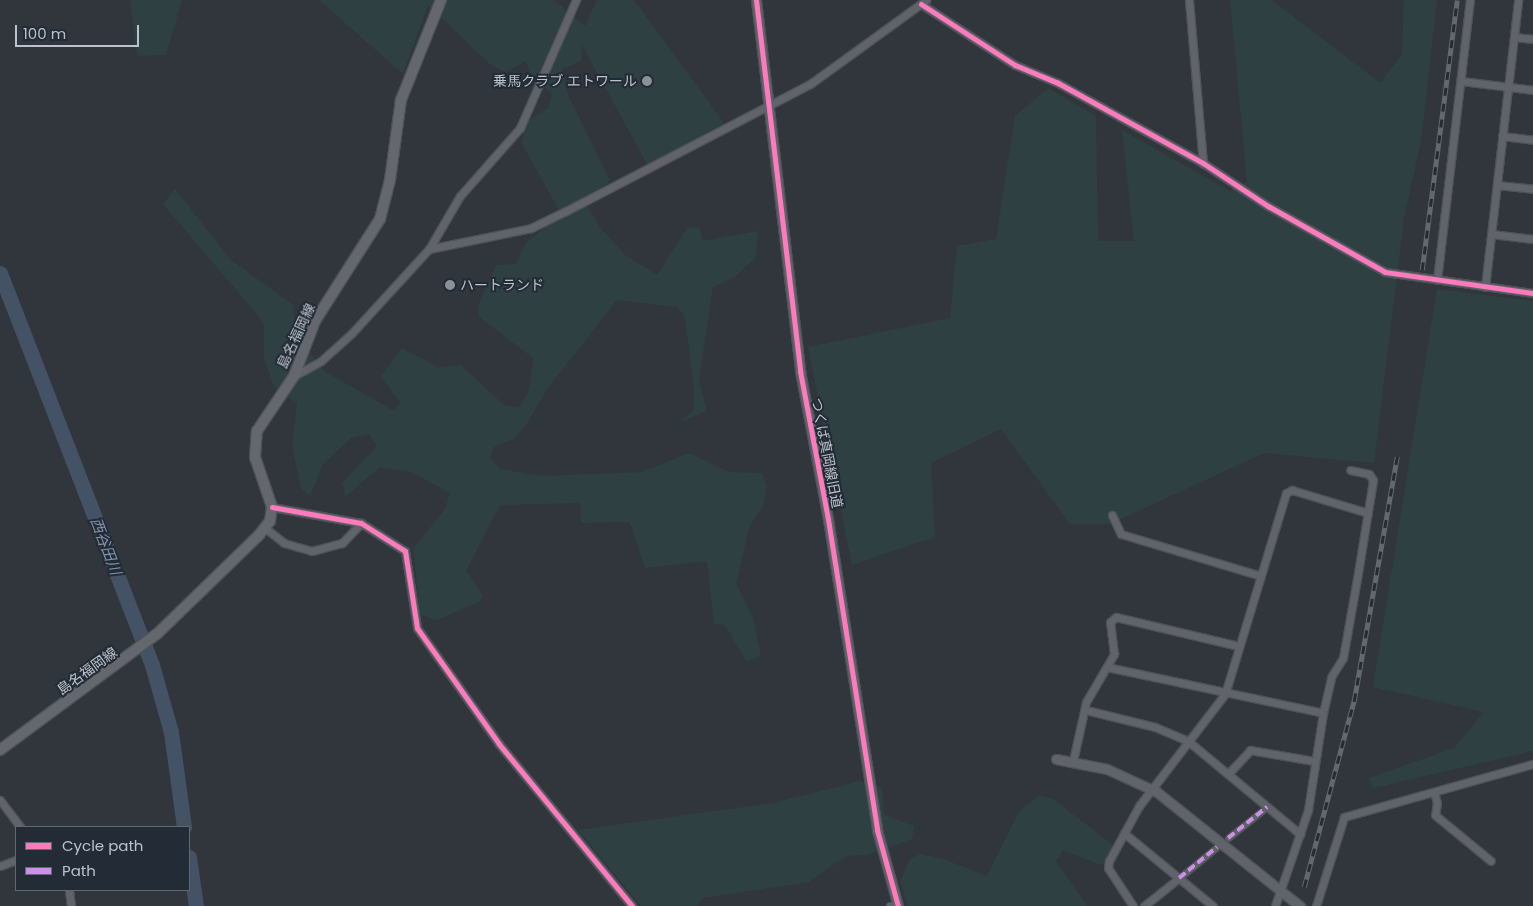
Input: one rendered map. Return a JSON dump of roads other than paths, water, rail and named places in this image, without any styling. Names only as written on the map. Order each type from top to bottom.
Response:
[{"type":"main road","name":"島名福岡線","points":[[0,750],[145,644],[265,528],[272,507],[255,457],[256,436],[264,417],[294,376],[315,321],[380,219],[390,180],[401,100],[441,0]]},
{"type":"street","points":[[294,376],[321,361],[352,333],[429,249],[460,196],[520,128],[576,0]]},
{"type":"street","name":"つくば真岡線旧道","points":[[756,0],[800,371],[828,519],[877,830],[896,906]]},
{"type":"street","points":[[1189,0],[1203,163]]},
{"type":"street","points":[[1437,280],[1470,0]]},
{"type":"street","points":[[1485,287],[1518,0]]},
{"type":"street","points":[[429,249],[531,228],[769,107],[810,84],[923,2],[1016,65],[1058,83],[1203,163],[1268,206],[1385,272],[1533,293]]},
{"type":"street","points":[[1514,37],[1533,39]]},
{"type":"street","points":[[1461,81],[1533,90]]},
{"type":"street","points":[[1502,136],[1533,140]]},
{"type":"street","points":[[1496,185],[1533,189]]},
{"type":"street","points":[[1491,234],[1533,239]]},
{"type":"street","points":[[1275,906],[1308,810],[1314,761],[1323,713],[1331,677],[1343,658],[1368,513],[1373,480],[1369,474],[1350,470]]},
{"type":"street","points":[[1133,906],[1108,868],[1124,833],[1152,789],[1224,694],[1286,493],[1292,490],[1368,513]]},
{"type":"street","points":[[272,507],[361,523],[405,551],[417,628],[499,744],[632,906]]},
{"type":"street","points":[[1112,515],[1121,534],[1261,576]]},
{"type":"street","points":[[265,528],[284,543],[312,550],[342,543],[361,523]]},
{"type":"street","points":[[1073,761],[1086,702],[1114,654],[1110,622],[1116,617],[1239,646]]},
{"type":"street","points":[[1107,667],[1224,694],[1323,713]]},
{"type":"street","points":[[1090,711],[1160,728],[1188,742],[1300,834]]},
{"type":"street","points":[[1228,774],[1250,750],[1314,761]]},
{"type":"street","points":[[1056,759],[1108,769],[1152,789],[1183,810],[1300,906]]},
{"type":"street","points":[[1316,906],[1344,817],[1533,764]]},
{"type":"street","points":[[1434,792],[1437,804],[1435,815],[1491,861]]},
{"type":"street","points":[[0,800],[19,826]]},
{"type":"street","points":[[1228,838],[1267,807]]},
{"type":"street","points":[[1124,833],[1213,906]]},
{"type":"street","points":[[1144,906],[1217,847]]},
{"type":"street","points":[[0,866],[15,860]]},
{"type":"street","points":[[68,891],[71,906]]},
{"type":"waterway","name":"西谷田川","points":[[0,273],[152,665],[171,732],[184,826]]},
{"type":"waterway","name":"西谷田川","points":[[190,864],[196,906]]},
{"type":"railway","points":[[1422,270],[1457,0]]},
{"type":"railway","points":[[1304,887],[1354,701],[1397,457]]},
{"type":"place","name":"乗馬クラブ エトワール","points":[[647,81]]},
{"type":"place","name":"ハートランド","points":[[450,285]]}]
